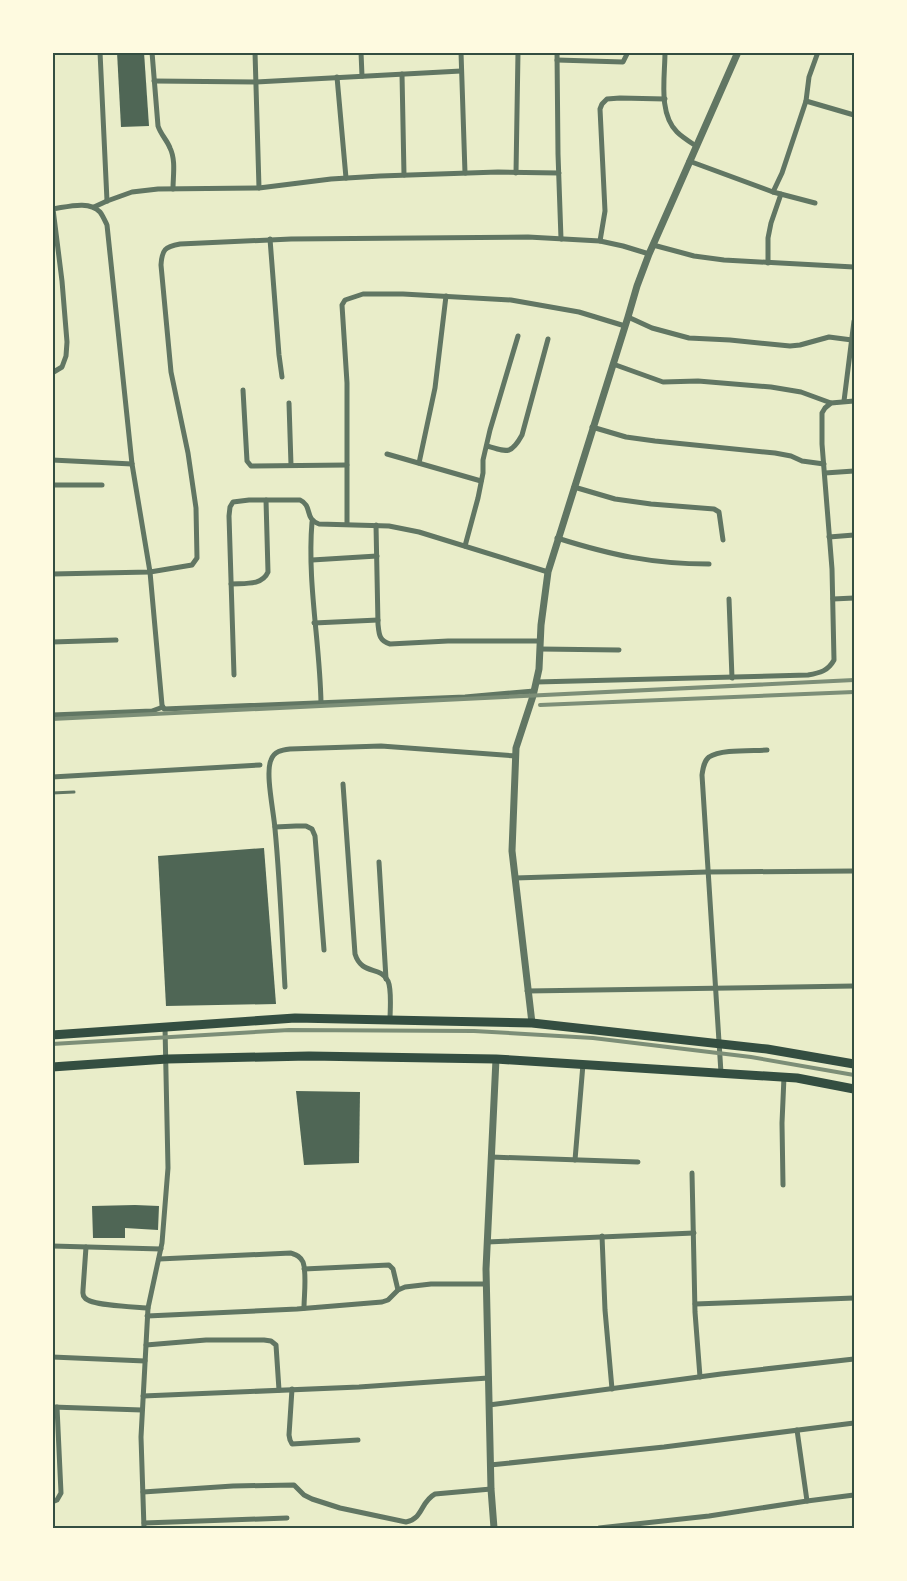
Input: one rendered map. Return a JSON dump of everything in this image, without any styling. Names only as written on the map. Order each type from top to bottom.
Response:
[{"type":"highway","points":[[52,1035],[295,1018],[532,1023],[767,1049],[855,1064]]},
{"type":"highway","points":[[52,1067],[166,1059],[309,1056],[496,1059],[797,1078],[855,1089]]},
{"type":"street","points":[[99,52],[107,201]]},
{"type":"street","points":[[152,52],[158,126],[160,134],[171,150],[173,189]]},
{"type":"street","points":[[255,52],[259,188]]},
{"type":"street","points":[[361,52],[362,76]]},
{"type":"street","points":[[461,52],[465,173]]},
{"type":"street","points":[[516,173],[518,52]]},
{"type":"street","points":[[558,52],[561,239]]},
{"type":"street","points":[[557,60],[623,62],[628,52]]},
{"type":"street","points":[[665,52],[665,99],[670,123],[677,132],[696,146]]},
{"type":"street","points":[[532,1023],[512,851],[516,748],[539,669],[548,572],[637,286],[738,52]]},
{"type":"street","points":[[773,192],[782,173],[806,101],[809,77],[818,52]]},
{"type":"street","points":[[154,81],[256,82],[461,71]]},
{"type":"street","points":[[402,74],[404,175]]},
{"type":"street","points":[[337,77],[346,178]]},
{"type":"street","points":[[600,241],[605,212],[600,109],[602,104],[607,99],[665,99]]},
{"type":"street","points":[[806,101],[855,115]]},
{"type":"street","points":[[689,161],[773,192],[815,203]]},
{"type":"street","points":[[52,373],[62,367],[67,342],[53,209],[94,207],[132,192],[173,189],[259,188],[346,178],[404,175],[559,173]]},
{"type":"street","points":[[768,263],[768,238],[781,194]]},
{"type":"street","points":[[94,207],[100,213],[108,231],[132,464],[150,572],[163,707]]},
{"type":"street","points":[[52,574],[150,572],[192,565],[197,558],[190,464],[167,341],[161,265],[165,249],[180,244],[270,239],[528,237],[600,241],[649,254]]},
{"type":"street","points":[[270,239],[282,377]]},
{"type":"street","points":[[653,245],[694,256],[768,263],[855,267]]},
{"type":"street","points":[[52,281],[62,281]]},
{"type":"street","points":[[347,524],[347,383],[342,305],[345,300],[363,294],[403,294],[511,300],[579,312],[625,326]]},
{"type":"street","points":[[419,463],[435,388],[446,296]]},
{"type":"street","points":[[628,317],[652,328],[689,338],[790,346],[829,338],[852,340]]},
{"type":"street","points":[[844,401],[855,321]]},
{"type":"street","points":[[465,546],[481,481],[483,460],[518,336]]},
{"type":"street","points":[[487,446],[510,451],[522,435],[548,339]]},
{"type":"street","points":[[612,364],[663,382],[698,381],[771,387],[801,392],[831,403],[855,401]]},
{"type":"street","points":[[243,390],[247,461],[251,466],[347,465]]},
{"type":"street","points":[[289,403],[291,465]]},
{"type":"street","points":[[536,682],[808,675],[823,672],[831,667],[834,660],[833,599],[822,413],[831,403]]},
{"type":"street","points":[[592,427],[636,438],[775,453],[802,461],[824,464]]},
{"type":"street","points":[[387,454],[481,481]]},
{"type":"street","points":[[52,460],[132,464]]},
{"type":"street","points":[[825,473],[855,471]]},
{"type":"street","points":[[52,485],[102,485]]},
{"type":"street","points":[[574,487],[615,499],[714,509],[719,512],[723,540]]},
{"type":"street","points":[[234,675],[230,507],[233,502],[240,500],[300,500],[305,503],[312,522],[314,623],[321,703]]},
{"type":"street","points":[[231,584],[259,582],[266,578],[268,572],[266,500]]},
{"type":"street","points":[[312,522],[376,525],[419,532],[548,572]]},
{"type":"street","points":[[376,525],[378,620],[379,636],[383,642],[390,644],[448,640],[619,650]]},
{"type":"street","points":[[830,537],[855,535]]},
{"type":"street","points":[[557,538],[638,560],[709,564]]},
{"type":"street","points":[[312,560],[377,556]]},
{"type":"street","points":[[833,599],[855,598]]},
{"type":"street","points":[[729,599],[732,678]]},
{"type":"street","points":[[314,623],[378,620]]},
{"type":"street","points":[[52,642],[116,640]]},
{"type":"street","points":[[163,707],[167,710],[465,697],[534,691]]},
{"type":"street","points":[[52,715],[152,711],[163,707]]},
{"type":"street","points":[[285,987],[275,827],[269,772],[273,755],[279,751],[381,746],[516,756]]},
{"type":"street","points":[[721,1073],[702,775],[704,763],[710,757],[721,753],[767,750]]},
{"type":"street","points":[[52,777],[260,765]]},
{"type":"street","points":[[343,784],[355,954],[363,967],[382,974],[388,981],[390,1020]]},
{"type":"street","points":[[275,827],[306,826],[312,829],[315,836],[324,950]]},
{"type":"street","points":[[379,862],[386,979]]},
{"type":"street","points":[[515,878],[707,872],[855,871]]},
{"type":"street","points":[[527,991],[855,986]]},
{"type":"street","points":[[165,1027],[168,1168],[161,1249],[147,1316],[141,1437],[144,1526],[286,1518]]},
{"type":"street","points":[[495,1528],[490,1465],[486,1284],[496,1059]]},
{"type":"street","points":[[574,1160],[583,1064]]},
{"type":"street","points":[[783,1185],[784,1077]]},
{"type":"street","points":[[491,1157],[638,1162]]},
{"type":"street","points":[[693,1173],[695,1304],[700,1377]]},
{"type":"street","points":[[487,1242],[694,1233]]},
{"type":"street","points":[[602,1236],[605,1310],[612,1389]]},
{"type":"street","points":[[52,1246],[161,1249]]},
{"type":"street","points":[[86,1247],[83,1296],[87,1300],[148,1308]]},
{"type":"street","points":[[159,1259],[291,1253],[298,1255],[304,1269],[304,1308]]},
{"type":"street","points":[[304,1269],[389,1265],[393,1269],[398,1290]]},
{"type":"street","points":[[147,1316],[382,1302],[405,1287],[431,1284],[486,1284]]},
{"type":"street","points":[[695,1304],[855,1298]]},
{"type":"street","points":[[146,1345],[206,1340],[271,1341],[276,1345],[279,1390]]},
{"type":"street","points":[[52,1357],[145,1361]]},
{"type":"street","points":[[489,1405],[855,1359]]},
{"type":"street","points":[[143,1396],[358,1387],[488,1378]]},
{"type":"street","points":[[292,1389],[289,1435],[292,1444],[358,1440]]},
{"type":"street","points":[[52,1502],[57,1500],[61,1493],[55,1407],[142,1410]]},
{"type":"street","points":[[490,1465],[664,1447],[855,1423]]},
{"type":"street","points":[[796,1430],[807,1501]]},
{"type":"street","points":[[143,1492],[233,1486],[294,1485],[304,1496],[312,1499],[340,1508],[406,1522],[414,1520],[420,1514],[428,1498],[435,1494],[491,1489]]},
{"type":"street","points":[[599,1528],[855,1496]]},
{"type":"lane","points":[[52,793],[74,792]]},
{"type":"building","points":[[117,52],[144,52],[149,126],[121,127]]},
{"type":"building","points":[[264,848],[276,1004],[166,1006],[158,856]]},
{"type":"building","points":[[296,1091],[360,1092],[359,1163],[304,1165]]},
{"type":"building","points":[[92,1206],[159,1206],[158,1230],[125,1228],[125,1238],[93,1238]]},
{"type":"railway","points":[[52,719],[854,680]]},
{"type":"railway","points":[[540,705],[854,692]]},
{"type":"railway","points":[[52,1044],[289,1030],[474,1031],[593,1038],[751,1057],[854,1075]]}]
